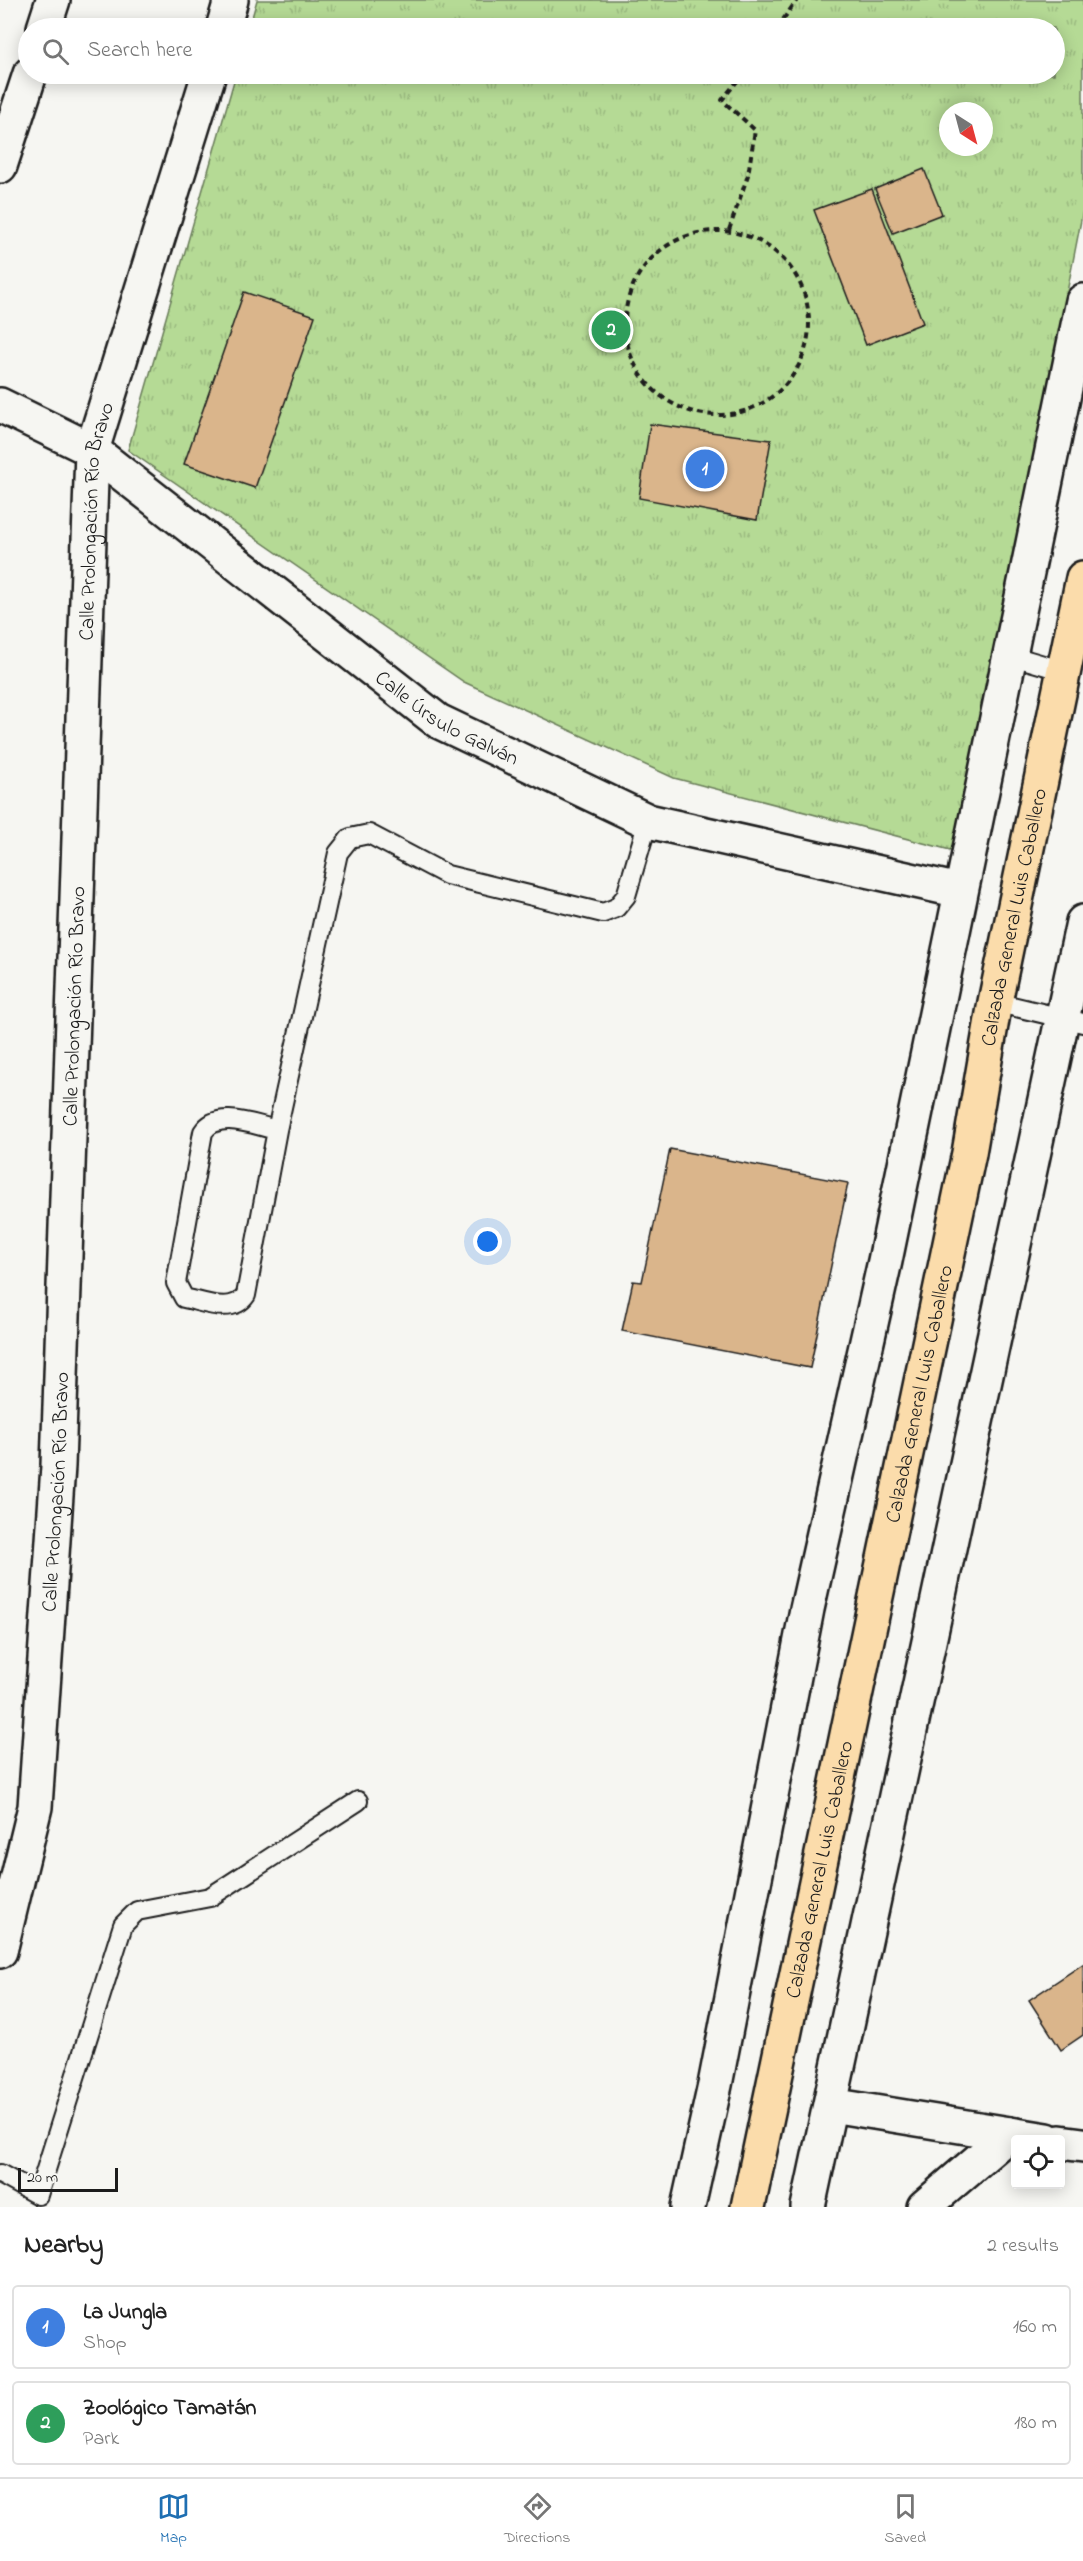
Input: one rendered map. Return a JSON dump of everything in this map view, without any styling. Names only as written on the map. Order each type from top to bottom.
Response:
[{"type":"main road","name":"Calzada General Luis Caballero","points":[[748,2207],[966,1165],[995,1002],[1083,578]]},
{"type":"street","points":[[47,18],[53,0]]},
{"type":"street","points":[[226,18],[231,0]]},
{"type":"street","points":[[0,166],[27,84]]},
{"type":"street","name":"Calle Prolongación Río Bravo","points":[[0,1951],[34,1807],[58,1466],[92,450],[206,84]]},
{"type":"street","points":[[688,2207],[715,2085],[807,1609],[885,1261],[1083,301]]},
{"type":"street","name":"Calle Úrsulo Galván","points":[[0,405],[92,450],[438,721],[648,820],[960,891]]},
{"type":"street","points":[[808,2207],[1073,1021],[1083,922]]},
{"type":"street","points":[[831,2105],[1017,2135]]},
{"type":"street","points":[[924,2207],[1009,2134]]},
{"type":"street","points":[[1065,2143],[1083,2145]]},
{"type":"lane","points":[[1009,655],[1064,671]]},
{"type":"lane","points":[[277,1130],[219,1119],[209,1123],[203,1132],[176,1283],[184,1298],[231,1307],[240,1304],[246,1295],[277,1130],[338,853],[350,838],[369,834],[447,875],[603,913],[616,908],[626,896],[648,820]]},
{"type":"lane","points":[[995,1002],[1073,1021]]},
{"type":"lane","points":[[0,2174],[38,2194],[123,1925],[137,1911],[210,1897],[358,1801]]},
{"type":"path","points":[[784,18],[797,0]]},
{"type":"path","points":[[729,230],[748,175],[755,130],[722,100],[735,84]]},
{"type":"path","points":[[729,230],[759,240],[785,258],[803,285],[811,315],[808,347],[794,375],[772,398],[743,412],[712,416],[681,409],[654,392],[635,367],[626,339],[625,311],[634,283],[650,259],[673,241],[700,231],[729,230]]},
{"type":"green space","points":[[257,0],[1083,0],[1083,210],[958,852],[674,778],[464,682],[128,450],[233,84],[1065,84],[1065,18],[252,18]]},
{"type":"building","points":[[924,169],[942,214],[893,233],[875,189]]},
{"type":"building","points":[[872,189],[923,323],[866,345],[814,210]]},
{"type":"building","points":[[244,292],[315,316],[255,488],[184,464]]},
{"type":"building","points":[[650,424],[771,440],[757,520],[639,498]]},
{"type":"building","points":[[670,1149],[848,1183],[810,1368],[622,1331],[633,1281],[642,1282]]},
{"type":"building","points":[[1083,1964],[1083,2035],[1061,2050],[1029,2000]]},
{"type":"place","name":"Zoológico Tamatán","points":[[611,330]]},
{"type":"place","name":"La Jungla","points":[[705,469]]}]
